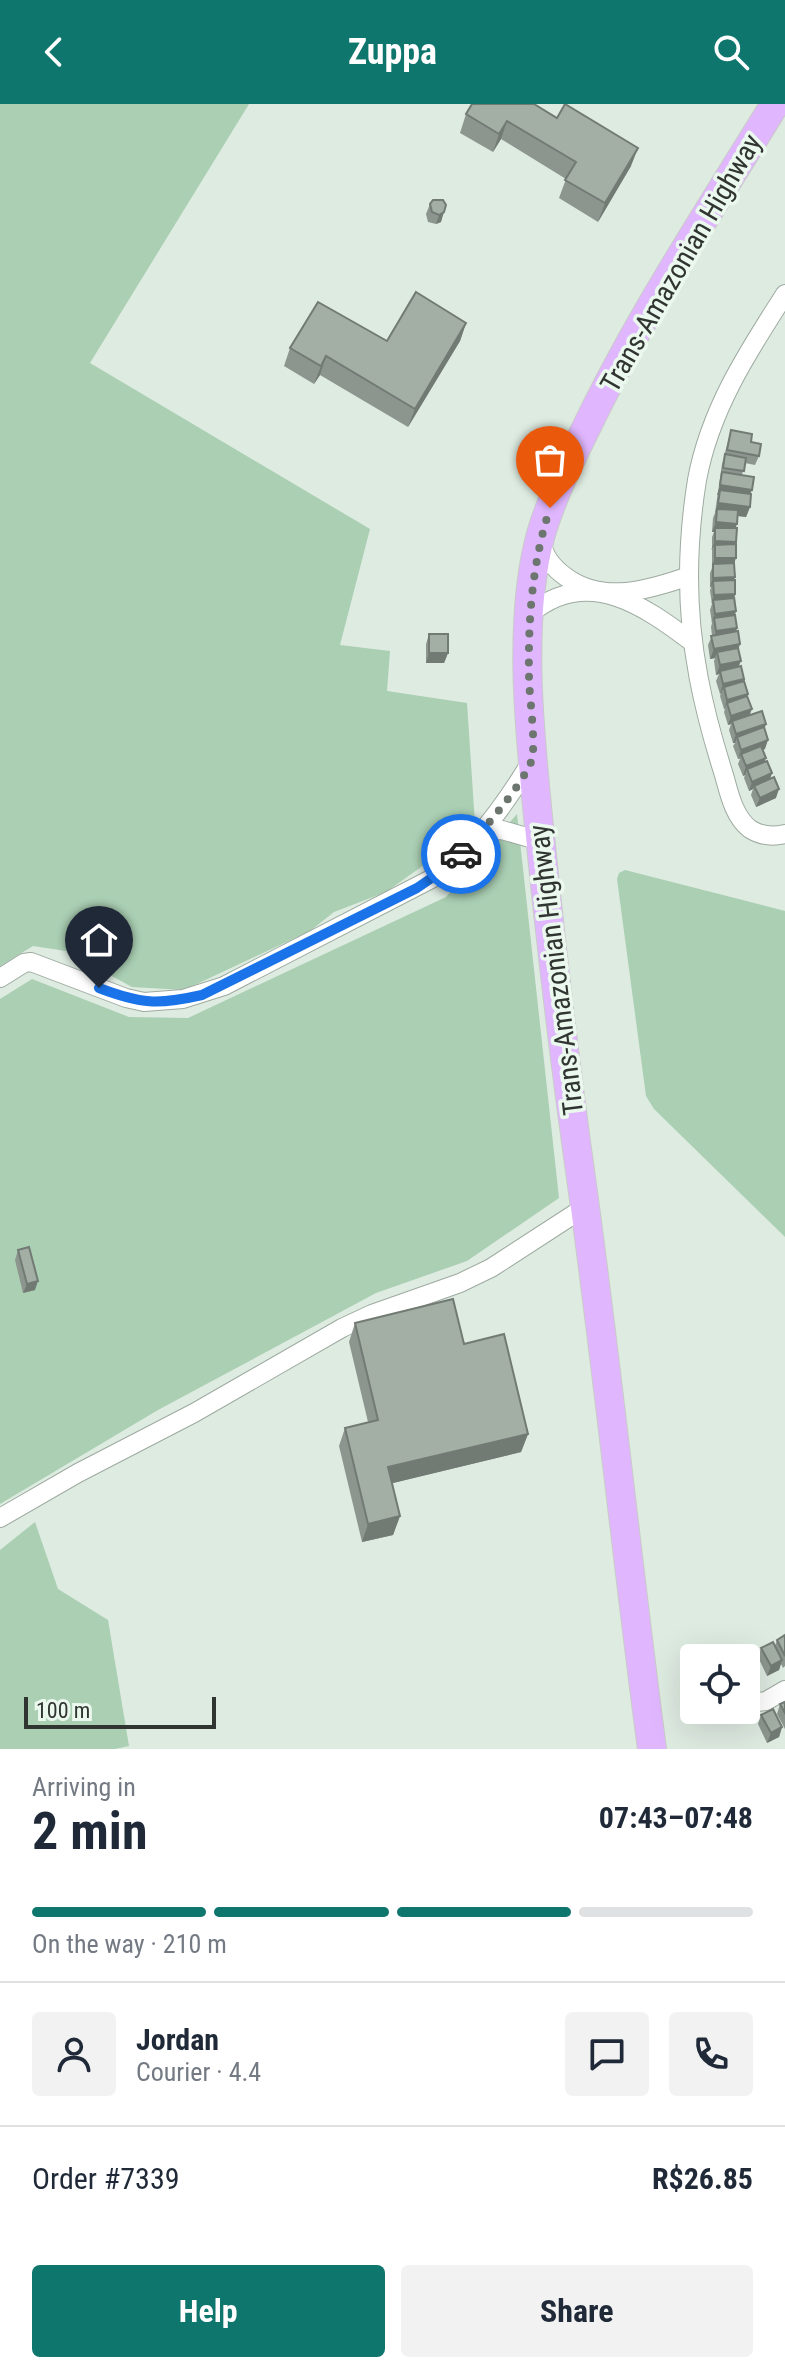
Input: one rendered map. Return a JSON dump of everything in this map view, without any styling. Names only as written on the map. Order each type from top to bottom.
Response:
[{"type":"highway","name":"Trans-Amazonian Highway","points":[[652,1749],[555,990],[532,760],[530,614],[540,538],[562,478],[626,349],[775,104]]},
{"type":"street","points":[[785,294],[743,358],[715,415],[697,481],[689,576],[692,642],[704,712],[736,810],[750,829],[763,835],[785,834]]},
{"type":"street","points":[[540,538],[548,560],[572,581],[636,603],[692,642]]},
{"type":"street","points":[[530,614],[543,603],[569,593],[644,590],[689,576]]},
{"type":"street","points":[[0,978],[31,962],[144,1002],[166,1002],[202,995],[417,888],[449,866],[482,831],[532,760]]},
{"type":"street","points":[[482,831],[502,830],[540,841]]},
{"type":"street","points":[[0,1518],[78,1473],[194,1413],[342,1328],[491,1268],[585,1207]]},
{"type":"street","points":[[760,1702],[785,1690]]},
{"type":"green space","points":[[0,104],[249,104],[90,363],[370,529],[340,645],[390,651],[387,691],[467,703],[475,824],[452,845],[386,892],[334,912],[310,931],[184,990],[132,987],[66,951],[33,946],[0,966]]},
{"type":"green space","points":[[517,814],[559,1198],[467,1261],[376,1293],[158,1410],[0,1504],[0,999],[32,979],[129,1017],[188,1018],[446,897]]},
{"type":"green space","points":[[625,870],[785,911],[785,1237],[654,1109],[646,1096],[617,879],[619,873]]},
{"type":"green space","points":[[35,1522],[58,1589],[108,1620],[129,1746],[115,1749],[0,1749],[0,1550]]},
{"type":"building","points":[[472,104],[534,104],[557,118],[565,104],[638,148],[605,203],[565,180],[576,162],[507,121],[499,134],[466,114]]},
{"type":"building","points":[[433,200],[443,200],[446,205],[444,212],[439,215],[432,212],[430,204]]},
{"type":"building","points":[[416,292],[466,323],[415,409],[326,356],[321,366],[290,348],[318,302],[387,341]]},
{"type":"building","points":[[731,430],[752,434],[751,442],[761,444],[759,456],[727,450]]},
{"type":"building","points":[[725,454],[746,458],[744,471],[723,468]]},
{"type":"building","points":[[722,472],[754,477],[752,490],[720,485]]},
{"type":"building","points":[[720,490],[751,494],[750,507],[718,503]]},
{"type":"building","points":[[717,509],[738,510],[737,524],[716,522]]},
{"type":"building","points":[[715,528],[737,528],[736,542],[715,541]]},
{"type":"building","points":[[736,544],[736,558],[715,558],[715,545]]},
{"type":"building","points":[[734,563],[735,577],[713,578],[713,564]]},
{"type":"building","points":[[735,580],[735,594],[714,595],[713,581]]},
{"type":"building","points":[[734,598],[736,611],[715,614],[713,600]]},
{"type":"building","points":[[735,615],[737,628],[716,631],[714,618]]},
{"type":"building","points":[[738,631],[740,644],[714,649],[711,636]]},
{"type":"building","points":[[429,634],[448,634],[448,653],[429,653]]},
{"type":"building","points":[[738,648],[741,661],[720,665],[717,652]]},
{"type":"building","points":[[741,666],[744,679],[723,684],[720,671]]},
{"type":"building","points":[[744,681],[748,694],[727,700],[724,687]]},
{"type":"building","points":[[747,696],[752,709],[731,716],[727,703]]},
{"type":"building","points":[[762,711],[766,724],[736,734],[732,721]]},
{"type":"building","points":[[764,727],[768,740],[741,750],[737,737]]},
{"type":"building","points":[[761,746],[766,758],[746,766],[741,754]]},
{"type":"building","points":[[767,761],[772,773],[752,782],[747,769]]},
{"type":"building","points":[[774,777],[779,789],[760,798],[754,786]]},
{"type":"building","points":[[29,1247],[38,1281],[27,1284],[18,1250]]},
{"type":"building","points":[[453,1299],[464,1344],[504,1334],[528,1434],[388,1467],[400,1516],[368,1524],[345,1428],[378,1420],[355,1323]]},
{"type":"building","points":[[785,1635],[785,1656],[777,1640]]},
{"type":"building","points":[[773,1642],[782,1660],[771,1666],[761,1648]]},
{"type":"building","points":[[773,1709],[782,1727],[771,1733],[761,1715]]},
{"type":"way so far","points":[[461,854],[482,831],[532,760],[530,614],[540,538],[550,508]]},
{"type":"route","points":[[99,988],[144,1002],[166,1002],[202,995],[417,888],[461,854]]}]
